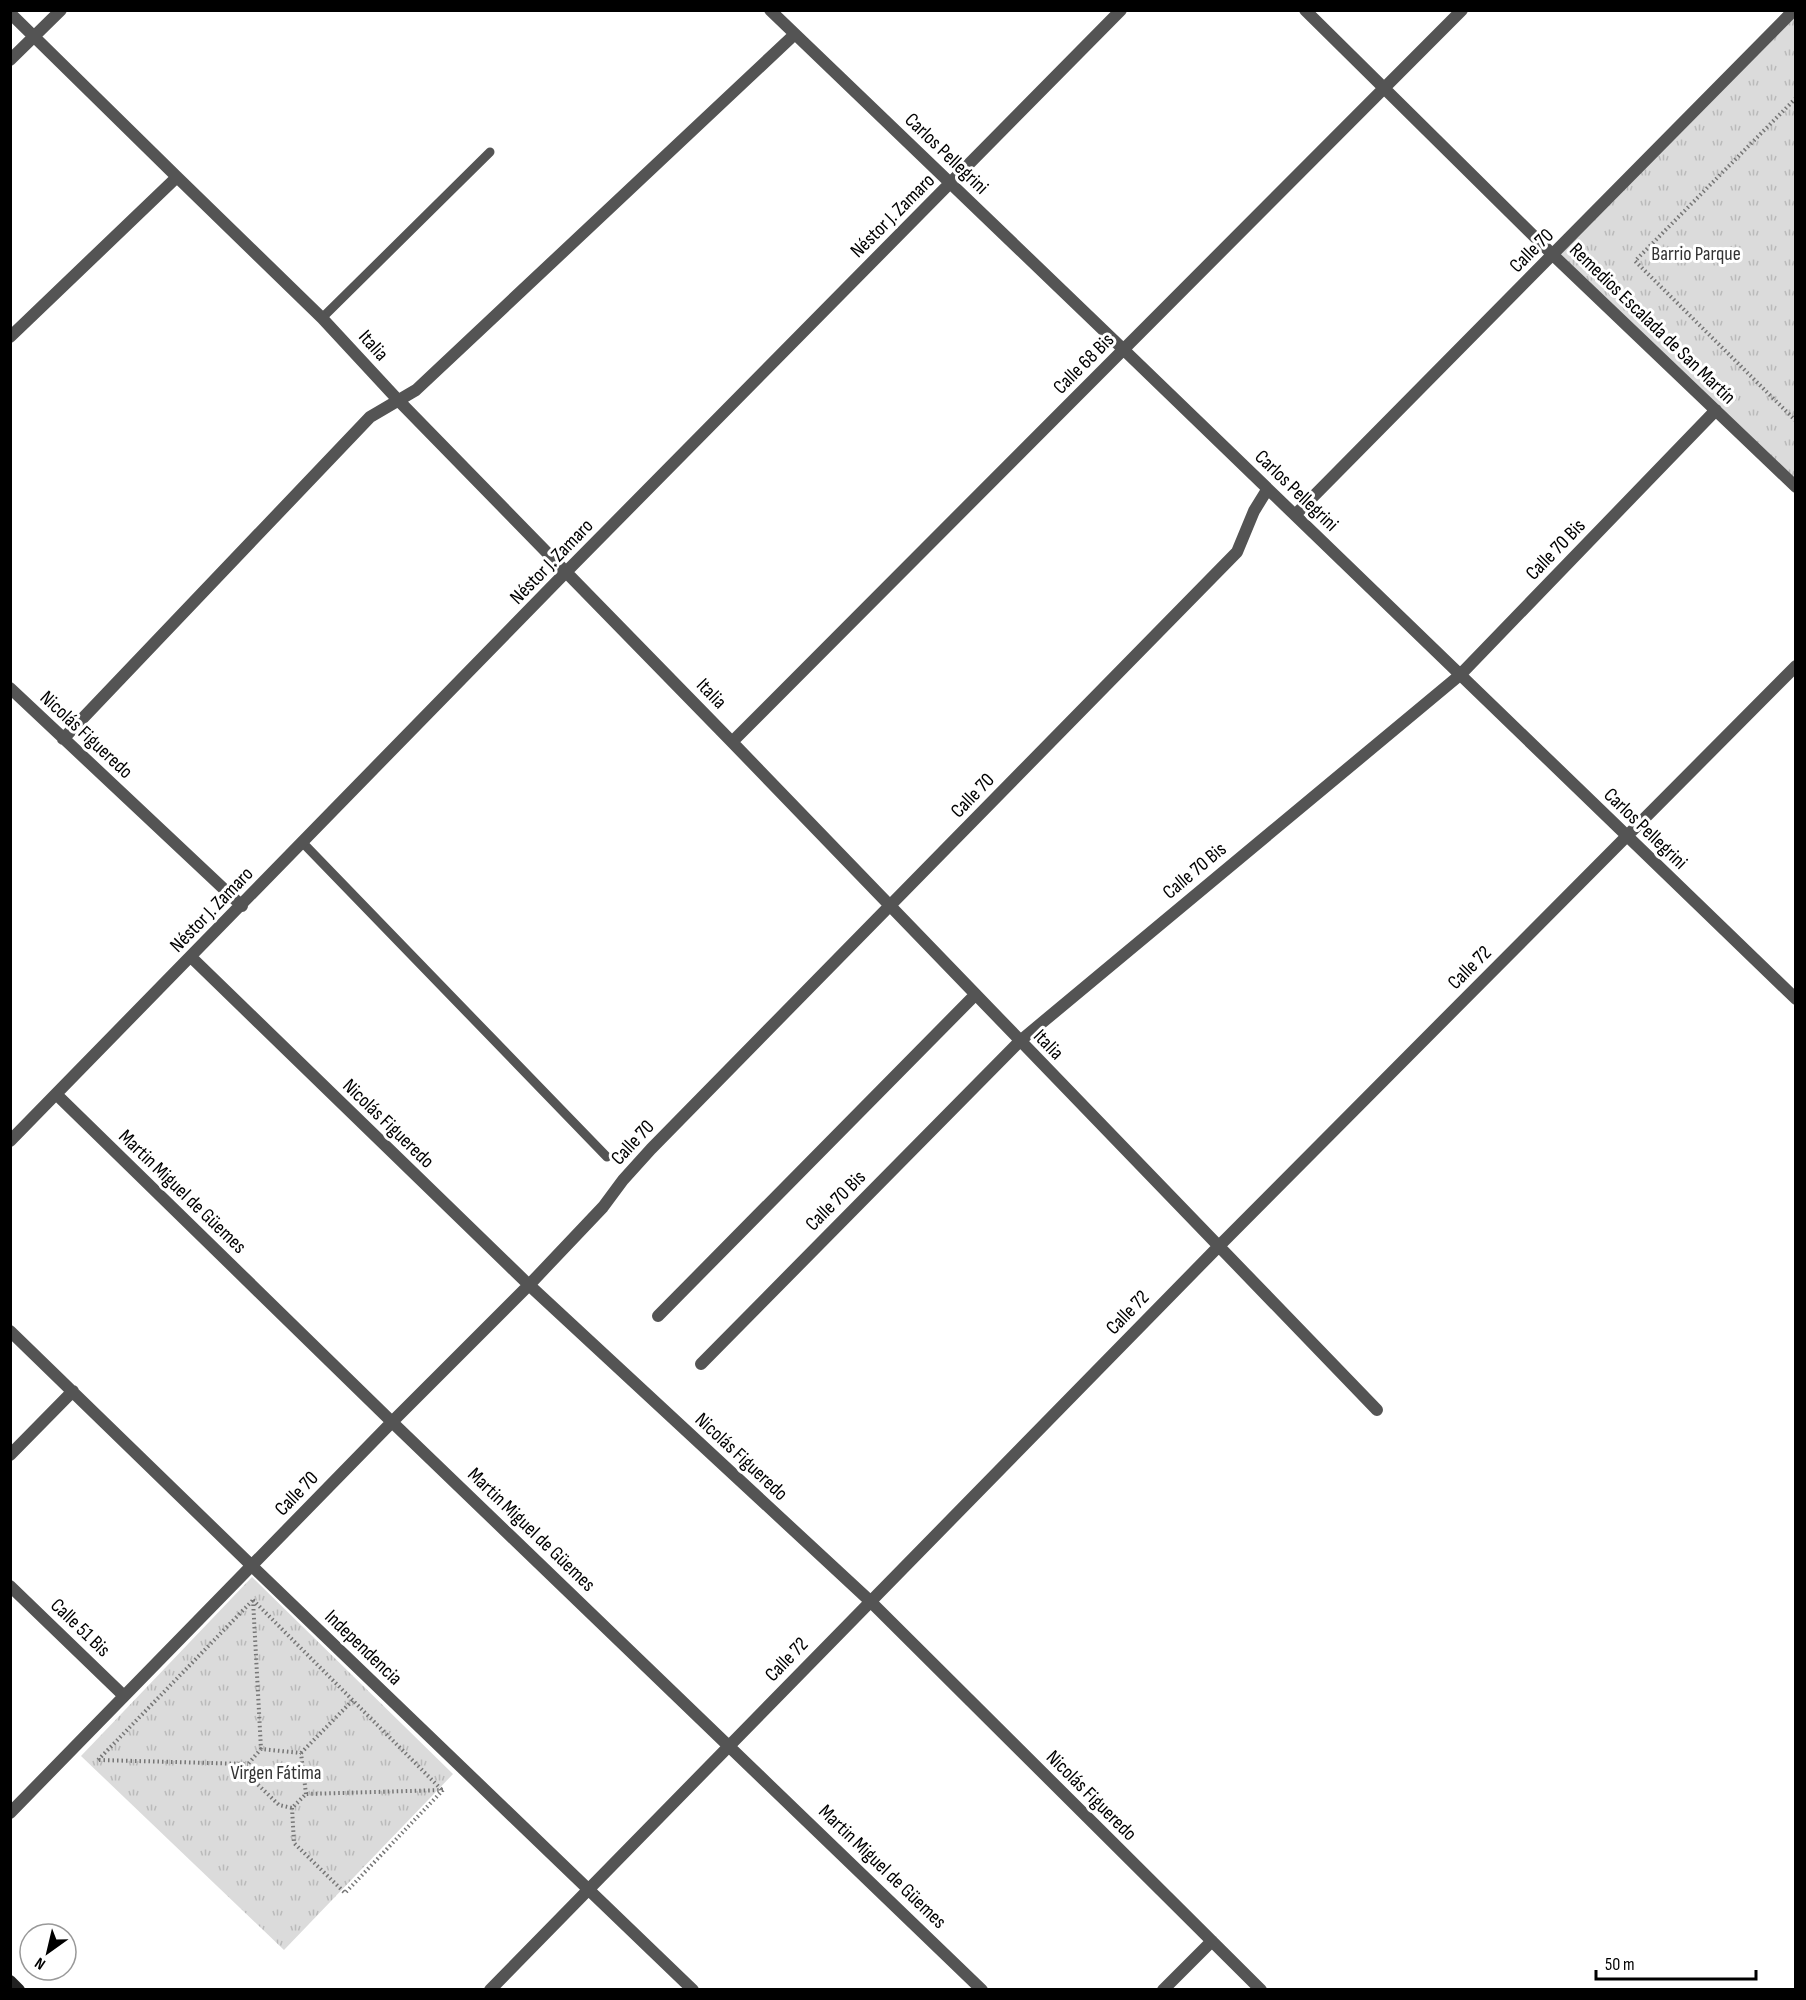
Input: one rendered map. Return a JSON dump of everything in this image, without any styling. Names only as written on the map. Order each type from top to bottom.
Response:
[{"type":"main road","points":[[10,1981],[19,1989]]},
{"type":"street","points":[[10,60],[61,10]]},
{"type":"street","name":"Carlos Pellegrini","points":[[770,10],[1795,997]]},
{"type":"street","name":"Néstor J. Zamaro","points":[[10,1141],[566,572],[1121,10]]},
{"type":"street","name":"Remedios Escalada de San Martín","points":[[1305,10],[1553,255],[1796,487]]},
{"type":"street","name":"Calle 68 Bis","points":[[732,742],[1462,10]]},
{"type":"street","name":"Calle 70","points":[[1295,515],[1794,10]]},
{"type":"street","name":"Italia","points":[[10,13],[322,318],[398,400],[1377,1410]]},
{"type":"street","points":[[63,739],[370,417],[416,390],[795,34]]},
{"type":"street","points":[[10,337],[177,177]]},
{"type":"street","name":"Calle 70 Bis","points":[[701,1364],[1020,1041],[1460,675],[1716,410]]},
{"type":"street","name":"Calle 70","points":[[10,1813],[529,1285],[603,1207],[623,1180],[651,1149],[1237,552],[1254,511],[1267,490]]},
{"type":"street","name":"Calle 72","points":[[490,1989],[1218,1247],[1796,666]]},
{"type":"street","name":"Nicolás Figueredo","points":[[10,688],[242,906]]},
{"type":"street","name":"Nicolás Figueredo","points":[[191,957],[529,1285],[870,1602],[1261,1989]]},
{"type":"street","points":[[658,1316],[975,995]]},
{"type":"street","name":"Martin Miguel de Güemes","points":[[57,1095],[392,1422],[982,1989]]},
{"type":"street","name":"Independencia","points":[[10,1331],[693,1989]]},
{"type":"street","points":[[10,1455],[73,1390]]},
{"type":"street","name":"Calle 51 Bis","points":[[10,1586],[124,1696]]},
{"type":"street","points":[[1163,1989],[1212,1941]]},
{"type":"lane","points":[[322,318],[490,152]]},
{"type":"lane","points":[[303,843],[607,1157]]},
{"type":"path","points":[[1796,98],[1635,261],[1796,421]]},
{"type":"path","points":[[253,1600],[443,1790]]},
{"type":"path","points":[[253,1600],[261,1749],[248,1764],[249,1776],[279,1805],[292,1808]]},
{"type":"path","points":[[248,1764],[98,1760],[253,1600]]},
{"type":"path","points":[[301,1753],[353,1700]]},
{"type":"path","points":[[261,1749],[301,1753]]},
{"type":"path","points":[[301,1753],[306,1794]]},
{"type":"path","points":[[443,1790],[345,1893],[294,1843],[292,1808],[306,1794],[443,1790]]},
{"type":"green space","name":"Barrio Parque","points":[[1795,11],[1795,487],[1553,255]]},
{"type":"green space","name":"Virgen Fátima","points":[[252,1577],[453,1774],[284,1950],[81,1756]]}]
